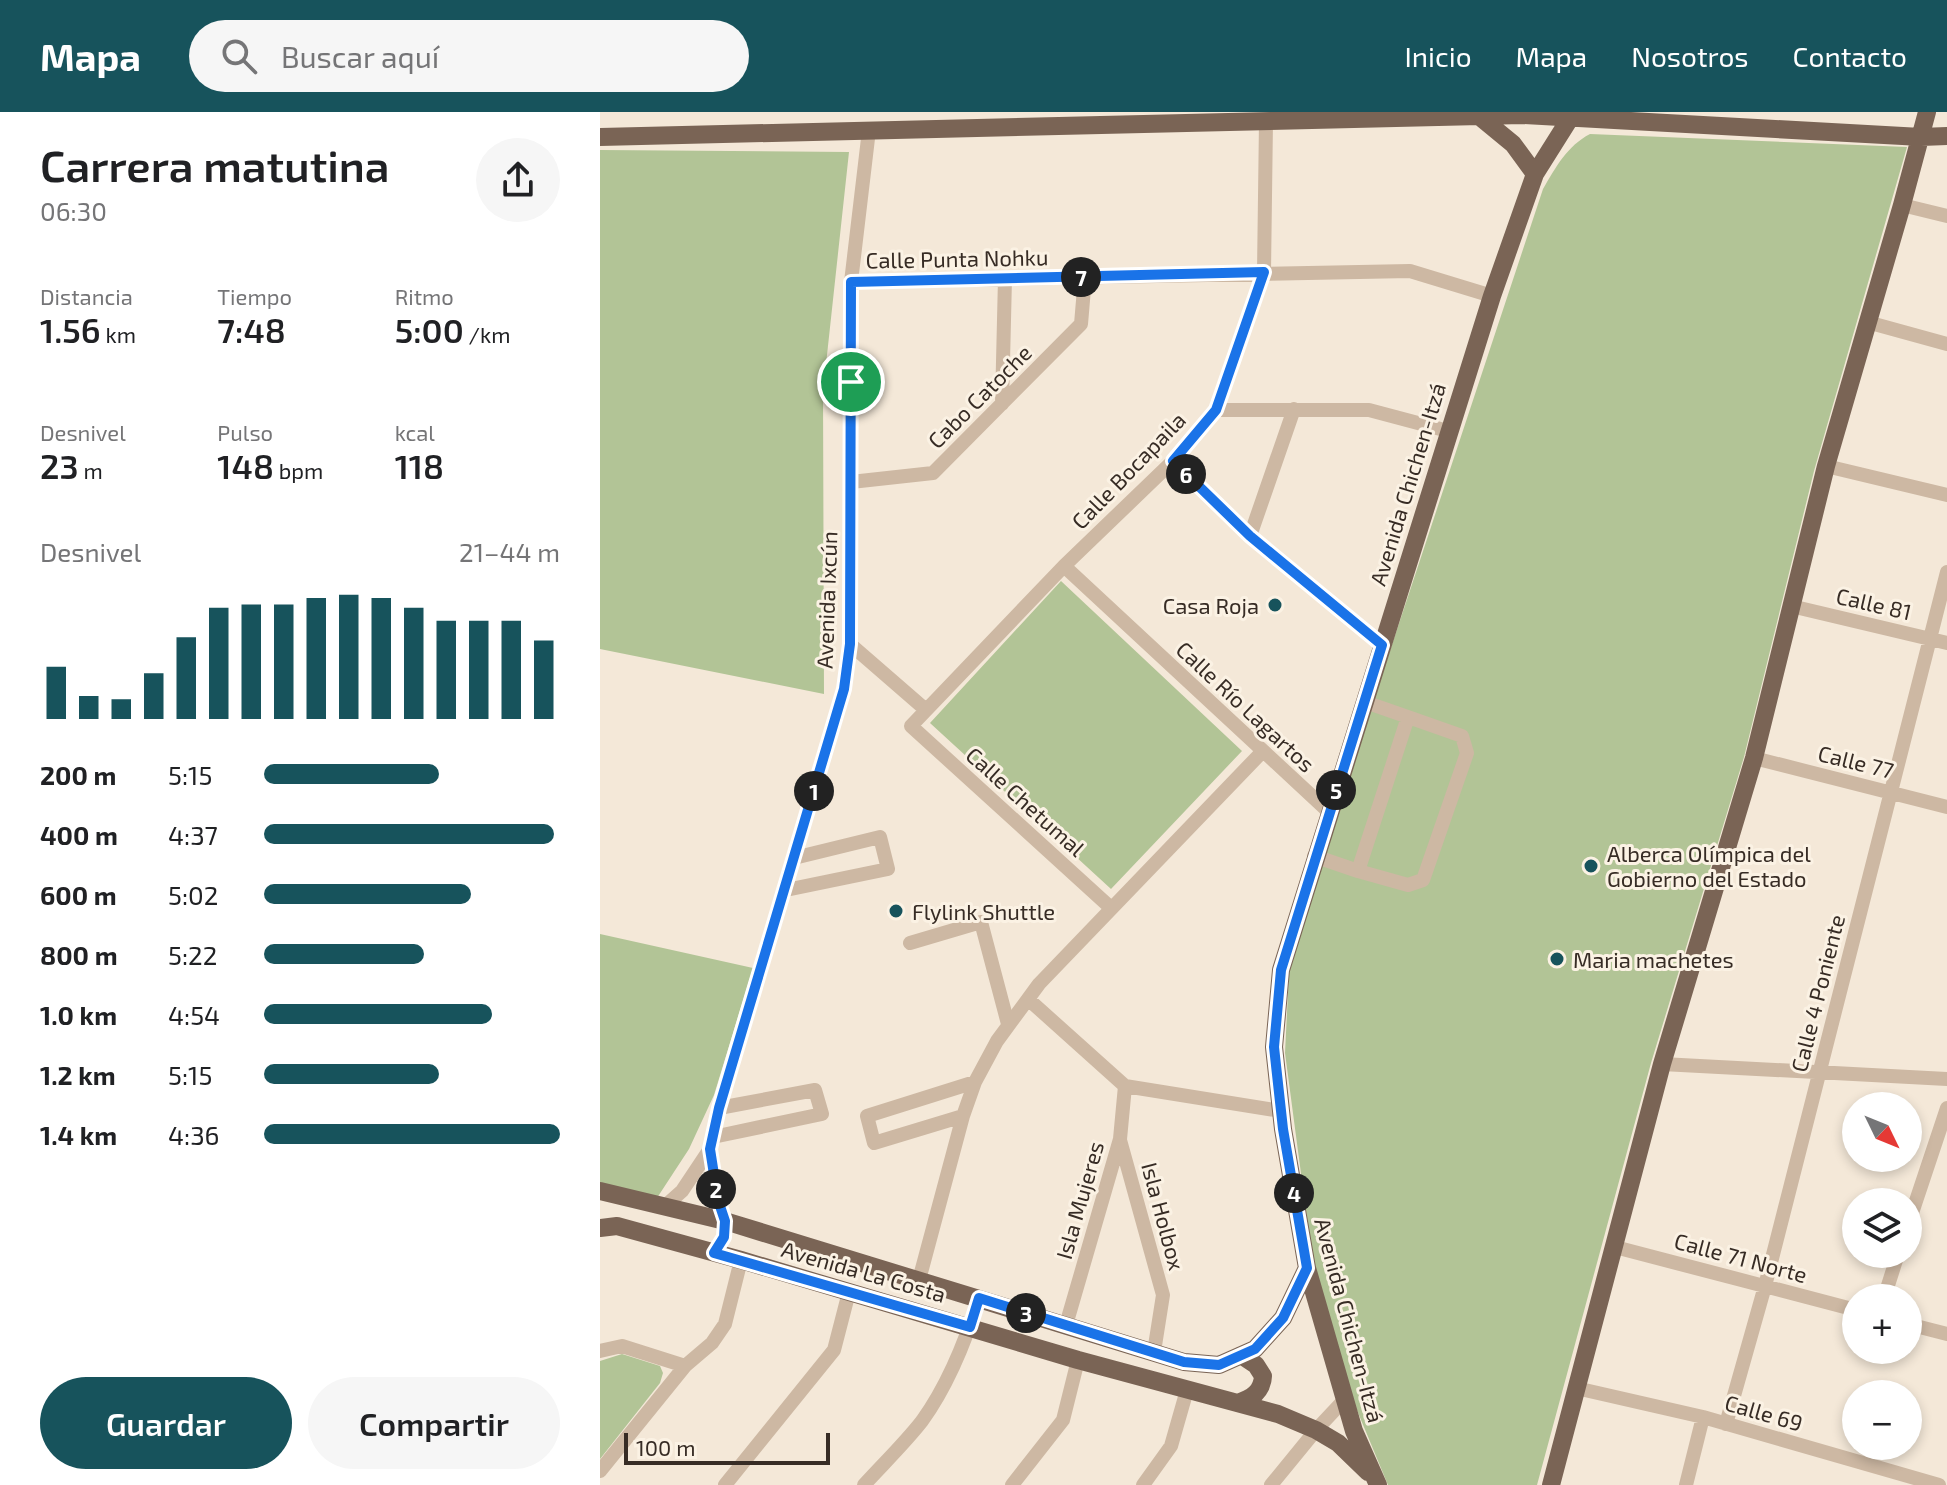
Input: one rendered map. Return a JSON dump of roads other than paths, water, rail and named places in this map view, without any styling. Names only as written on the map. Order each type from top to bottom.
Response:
[{"type":"main road","points":[[1551,1485],[1662,1064],[1754,758],[1826,466],[1927,112]]},
{"type":"main road","points":[[600,137],[1522,115],[1573,115],[1921,137],[1947,136]]},
{"type":"main road","name":"Avenida Chichen-Itzá","points":[[1376,1481],[1354,1431],[1307,1268],[1281,1111],[1274,1047],[1281,970],[1314,856],[1492,296],[1535,174],[1573,115]]},
{"type":"main road","points":[[1479,116],[1513,144],[1535,174]]},
{"type":"main road","name":"Avenida La Costa","points":[[600,1191],[725,1221],[1184,1362],[1219,1365],[1255,1349],[1283,1318],[1307,1268]]},
{"type":"main road","points":[[714,1253],[724,1237],[725,1221]]},
{"type":"main road","name":"Avenida La Costa","points":[[600,1228],[617,1226],[741,1260],[1078,1360],[1278,1414],[1338,1443],[1376,1481]]},
{"type":"main road","points":[[1238,1403],[1259,1391],[1263,1376],[1256,1365],[1241,1355]]},
{"type":"street","name":"Calle Bocapaila","points":[[911,726],[1064,566],[1173,461],[1216,410],[1264,272],[1266,121]]},
{"type":"street","name":"Avenida Ixcún","points":[[725,1221],[718,1200],[712,1143],[719,1108],[844,689],[850,644],[851,282],[869,130]]},
{"type":"street","points":[[1902,205],[1947,216]]},
{"type":"street","name":"Calle Punta Nohku","points":[[851,282],[1410,271],[1492,296]]},
{"type":"street","name":"Cabo Catoche","points":[[851,482],[933,473],[1081,324],[1085,277]]},
{"type":"street","points":[[1002,404],[1005,278]]},
{"type":"street","points":[[1867,322],[1947,344]]},
{"type":"street","points":[[1250,536],[1294,409]]},
{"type":"street","points":[[1216,410],[1369,410],[1448,431]]},
{"type":"street","points":[[1173,461],[1250,536],[1382,645]]},
{"type":"street","points":[[1826,466],[1947,495]]},
{"type":"street","name":"Calle Río Lagartos","points":[[1064,566],[1329,812]]},
{"type":"street","name":"Calle 4 Poniente","points":[[1726,1424],[1765,1286],[1947,572]]},
{"type":"street","name":"Calle 81","points":[[1791,606],[1947,643]]},
{"type":"street","points":[[850,644],[926,710]]},
{"type":"street","points":[[1314,856],[1408,885],[1423,880],[1467,753],[1462,736],[1365,702]]},
{"type":"street","points":[[1358,871],[1408,717]]},
{"type":"street","name":"Calle Chetumal","points":[[911,726],[1111,908]]},
{"type":"street","points":[[919,1280],[963,1116],[975,1082],[1008,1024],[1111,908],[1262,752]]},
{"type":"street","name":"Calle 77","points":[[1754,758],[1947,807]]},
{"type":"street","points":[[786,890],[888,869],[880,837],[794,858]]},
{"type":"street","points":[[910,943],[981,922],[1008,1024]]},
{"type":"street","points":[[1028,999],[1125,1086],[1281,1111]]},
{"type":"street","points":[[1662,1064],[1947,1079]]},
{"type":"street","points":[[963,1116],[874,1143],[867,1116],[975,1082]]},
{"type":"street","name":"Isla Mujeres","points":[[1066,1325],[1120,1139],[1125,1086]]},
{"type":"street","points":[[712,1143],[822,1114],[815,1090],[719,1108]]},
{"type":"street","points":[[1920,1188],[1947,1108]]},
{"type":"street","name":"Isla Holbox","points":[[1120,1139],[1163,1295],[1154,1352]]},
{"type":"street","name":"Avenida Ixcún","points":[[664,1207],[682,1191],[712,1143]]},
{"type":"street","name":"Calle 71 Norte","points":[[1615,1247],[1842,1306]]},
{"type":"street","points":[[600,1471],[685,1366],[712,1343],[725,1324],[741,1260]]},
{"type":"street","points":[[725,1485],[834,1350],[849,1292]]},
{"type":"street","points":[[864,1485],[921,1422],[940,1392],[970,1327],[979,1298]]},
{"type":"street","points":[[1922,1328],[1947,1334]]},
{"type":"street","points":[[600,1351],[622,1346],[685,1366]]},
{"type":"street","points":[[1012,1485],[1063,1420],[1078,1360]]},
{"type":"street","name":"Calle 69","points":[[1576,1388],[1703,1417],[1922,1483],[1939,1485]]},
{"type":"street","points":[[1143,1485],[1171,1446],[1187,1390]]},
{"type":"street","points":[[1271,1485],[1346,1398]]},
{"type":"street","points":[[1686,1485],[1703,1417]]},
{"type":"place","name":"Casa Roja","points":[[1275,605]]},
{"type":"place","name":"Alberca Olímpica del Gobierno del Estado","points":[[1591,866]]},
{"type":"place","name":"Flylink Shuttle","points":[[896,911]]},
{"type":"place","name":"Maria machetes","points":[[1557,959]]}]
